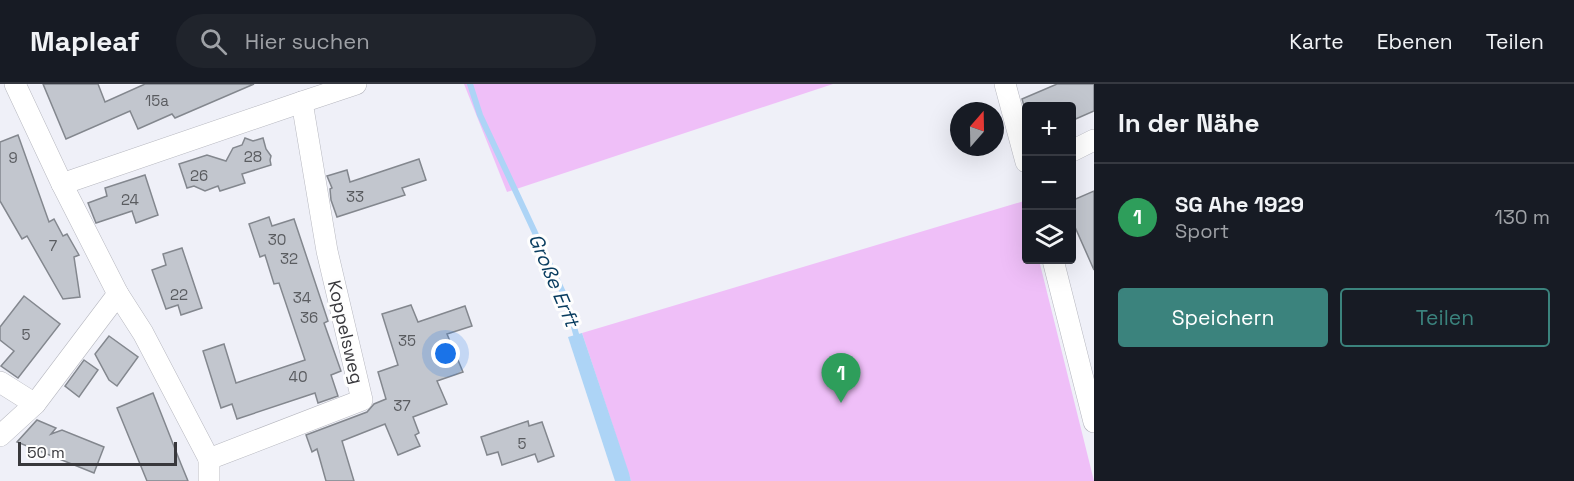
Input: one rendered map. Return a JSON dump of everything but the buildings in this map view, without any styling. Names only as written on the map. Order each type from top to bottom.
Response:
[{"type":"street","points":[[15,84],[62,184],[118,294],[143,333],[208,459],[209,481]]},
{"type":"street","points":[[62,184],[356,84]]},
{"type":"street","points":[[1005,84],[1024,156]]},
{"type":"street","name":"Koppelsweg","points":[[208,459],[362,400],[327,251],[302,102]]},
{"type":"street","points":[[1076,149],[1094,140]]},
{"type":"street","points":[[1054,264],[1094,422]]},
{"type":"street","points":[[0,436],[35,404],[118,294]]},
{"type":"street","points":[[0,382],[35,404]]},
{"type":"shaded area","points":[[464,84],[833,84],[507,192]]},
{"type":"shaded area","points":[[1022,202],[1022,264],[1040,264],[1094,481],[631,481],[582,333]]},
{"type":"water","points":[[582,333],[631,481],[615,481],[568,337]]},
{"type":"waterway","name":"Große Erft","points":[[470,84],[480,115],[566,299],[578,341]]},
{"type":"place","name":"SG Ahe 1929","points":[[841,403]]}]
